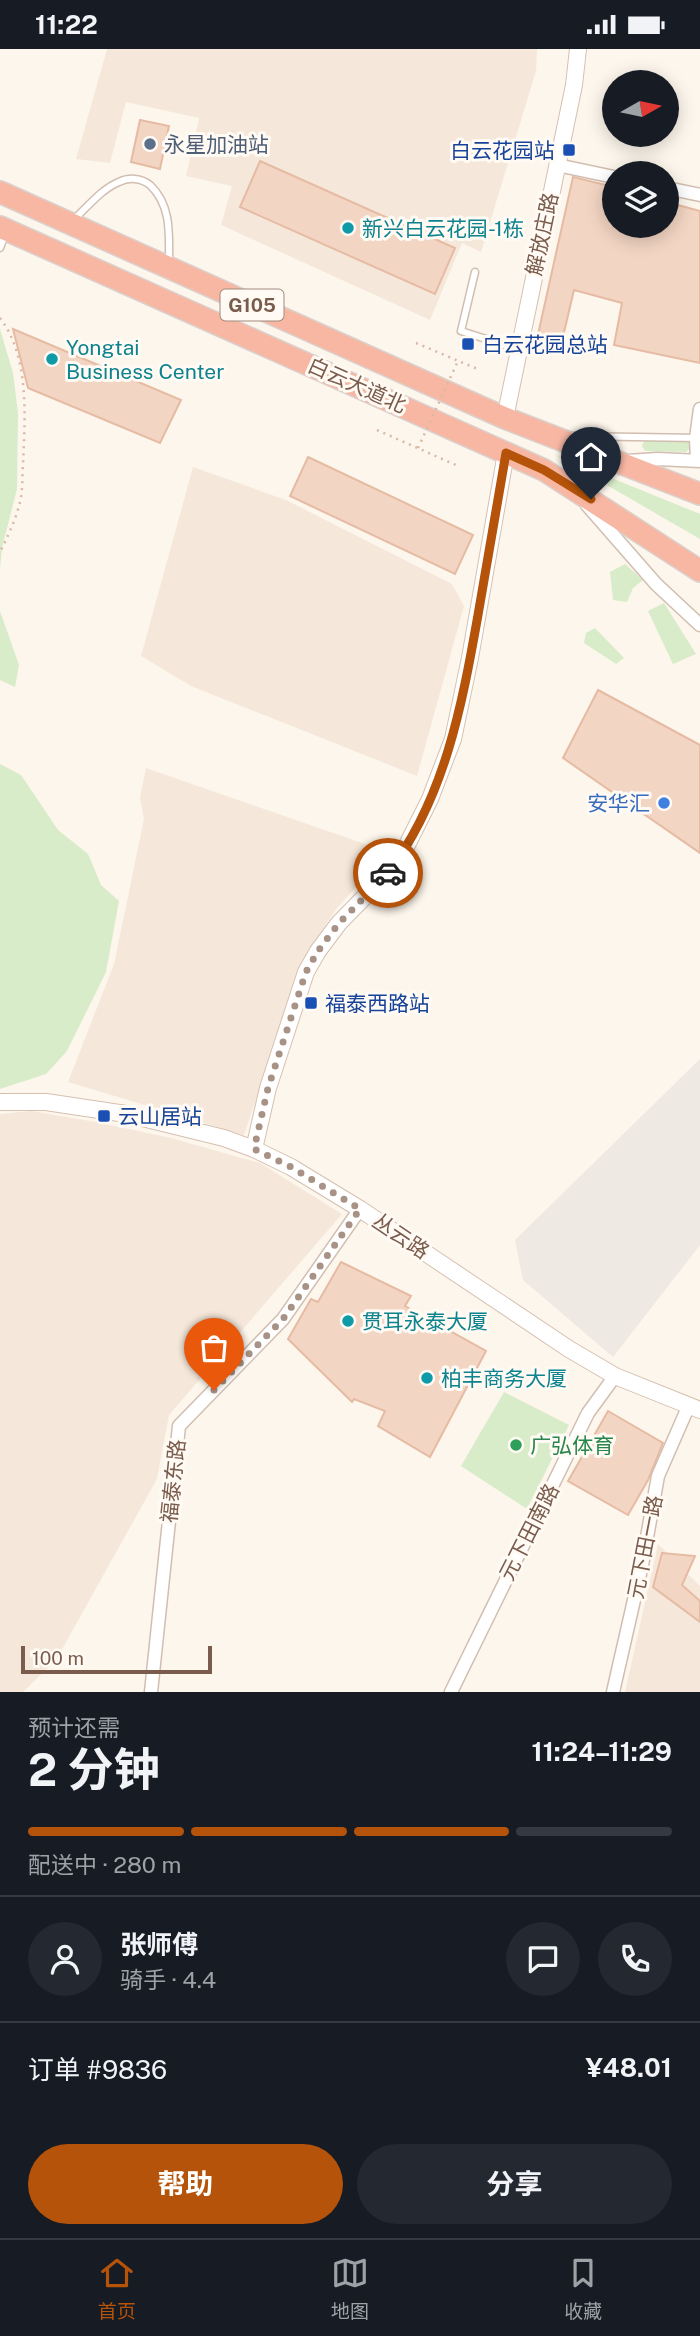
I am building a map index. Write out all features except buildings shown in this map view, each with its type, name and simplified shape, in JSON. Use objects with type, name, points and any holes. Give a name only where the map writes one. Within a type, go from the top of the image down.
[{"type":"highway","name":"白云大道北","points":[[0,192],[505,418],[700,494]]},
{"type":"highway","name":"白云大道北","points":[[3,235],[506,453],[569,484],[700,571]]},
{"type":"street","name":"解放庄路","points":[[505,418],[574,85],[578,49]]},
{"type":"street","points":[[557,165],[602,174]]},
{"type":"street","points":[[679,191],[700,195]]},
{"type":"street","points":[[614,462],[658,459],[699,461],[700,409]]},
{"type":"street","points":[[254,1149],[268,1088],[306,972],[339,923],[402,855],[430,799],[453,739],[468,671],[506,453]]},
{"type":"street","points":[[569,484],[656,584],[700,625]]},
{"type":"street","name":"丛云路","points":[[0,1102],[46,1102],[126,1114],[254,1149],[291,1167],[360,1209],[569,1349],[615,1376],[694,1408]]},
{"type":"street","name":"福泰东路","points":[[151,1692],[179,1426],[283,1319],[360,1209]]},
{"type":"street","name":"元下田南路","points":[[451,1692],[588,1413],[615,1376]]},
{"type":"street","name":"元下田一路","points":[[612,1692],[642,1565],[658,1476],[694,1408]]},
{"type":"lane","points":[[70,224],[110,186],[121,180],[134,178],[146,182],[160,195],[166,210],[169,268]]},
{"type":"lane","points":[[475,272],[461,331],[519,350]]},
{"type":"lane","points":[[550,436],[698,438]]},
{"type":"path","points":[[0,318],[7,327],[19,366],[24,438],[21,500],[0,552]]},
{"type":"path","points":[[416,342],[480,370]]},
{"type":"path","points":[[418,449],[458,361]]},
{"type":"path","points":[[377,430],[458,466]]},
{"type":"shaded area","points":[[107,49],[537,49],[536,71],[481,252],[462,243],[430,320],[221,225],[232,186],[186,176],[199,118],[126,102],[110,163],[76,159]]},
{"type":"shaded area","points":[[193,467],[286,500],[452,584],[464,606],[417,776],[191,686],[141,656]]},
{"type":"shaded area","points":[[146,768],[388,852],[337,908],[312,945],[296,981],[244,1135],[68,1082],[114,964],[144,819],[140,798]]},
{"type":"shaded area","points":[[700,1059],[700,1245],[613,1357],[523,1280],[515,1240]]},
{"type":"shaded area","points":[[31,1111],[171,1138],[260,1163],[342,1214],[169,1415],[157,1479],[56,1660],[23,1692],[0,1692],[0,1114]]},
{"type":"shaded area","points":[[658,1544],[700,1586],[700,1692],[625,1692]]},
{"type":"green space","points":[[0,329],[13,373],[18,413],[17,489],[2,548],[0,569]]},
{"type":"green space","points":[[645,439],[684,439],[691,441],[691,447],[686,452],[645,451],[642,446]]},
{"type":"green space","points":[[555,455],[700,514],[700,539]]},
{"type":"green space","points":[[625,564],[643,580],[633,588],[627,602],[613,600],[610,572]]},
{"type":"green space","points":[[664,603],[696,654],[673,664],[648,611]]},
{"type":"green space","points":[[0,611],[19,665],[15,687],[0,680]]},
{"type":"green space","points":[[595,628],[624,658],[616,664],[584,643],[586,633]]},
{"type":"green space","points":[[0,764],[21,775],[58,830],[88,854],[101,885],[119,901],[106,972],[67,1051],[46,1074],[0,1089]]},
{"type":"green space","name":"广弘体育","points":[[504,1392],[569,1425],[527,1509],[461,1466]]},
{"type":"way so far","points":[[214,1390],[283,1319],[360,1209],[291,1167],[254,1149],[268,1088],[306,972],[339,923],[388,873]]},
{"type":"place","name":"永星加油站","points":[[150,144]]},
{"type":"place","name":"白云花园站","points":[[569,150]]},
{"type":"place","name":"新兴白云花园-1栋","points":[[348,228]]},
{"type":"place","name":"白云花园总站","points":[[468,344]]},
{"type":"place","name":"Yongtai Business Center","points":[[52,359]]},
{"type":"place","name":"安华汇","points":[[664,803]]},
{"type":"place","name":"福泰西路站","points":[[311,1003]]},
{"type":"place","name":"云山居站","points":[[104,1116]]},
{"type":"place","name":"贯耳永泰大厦","points":[[348,1321]]},
{"type":"place","name":"柏丰商务大厦","points":[[427,1378]]},
{"type":"place","name":"广弘体育","points":[[516,1445]]},
{"type":"route","points":[[388,873],[415,832],[453,739],[506,453],[544,470],[591,499]]}]
